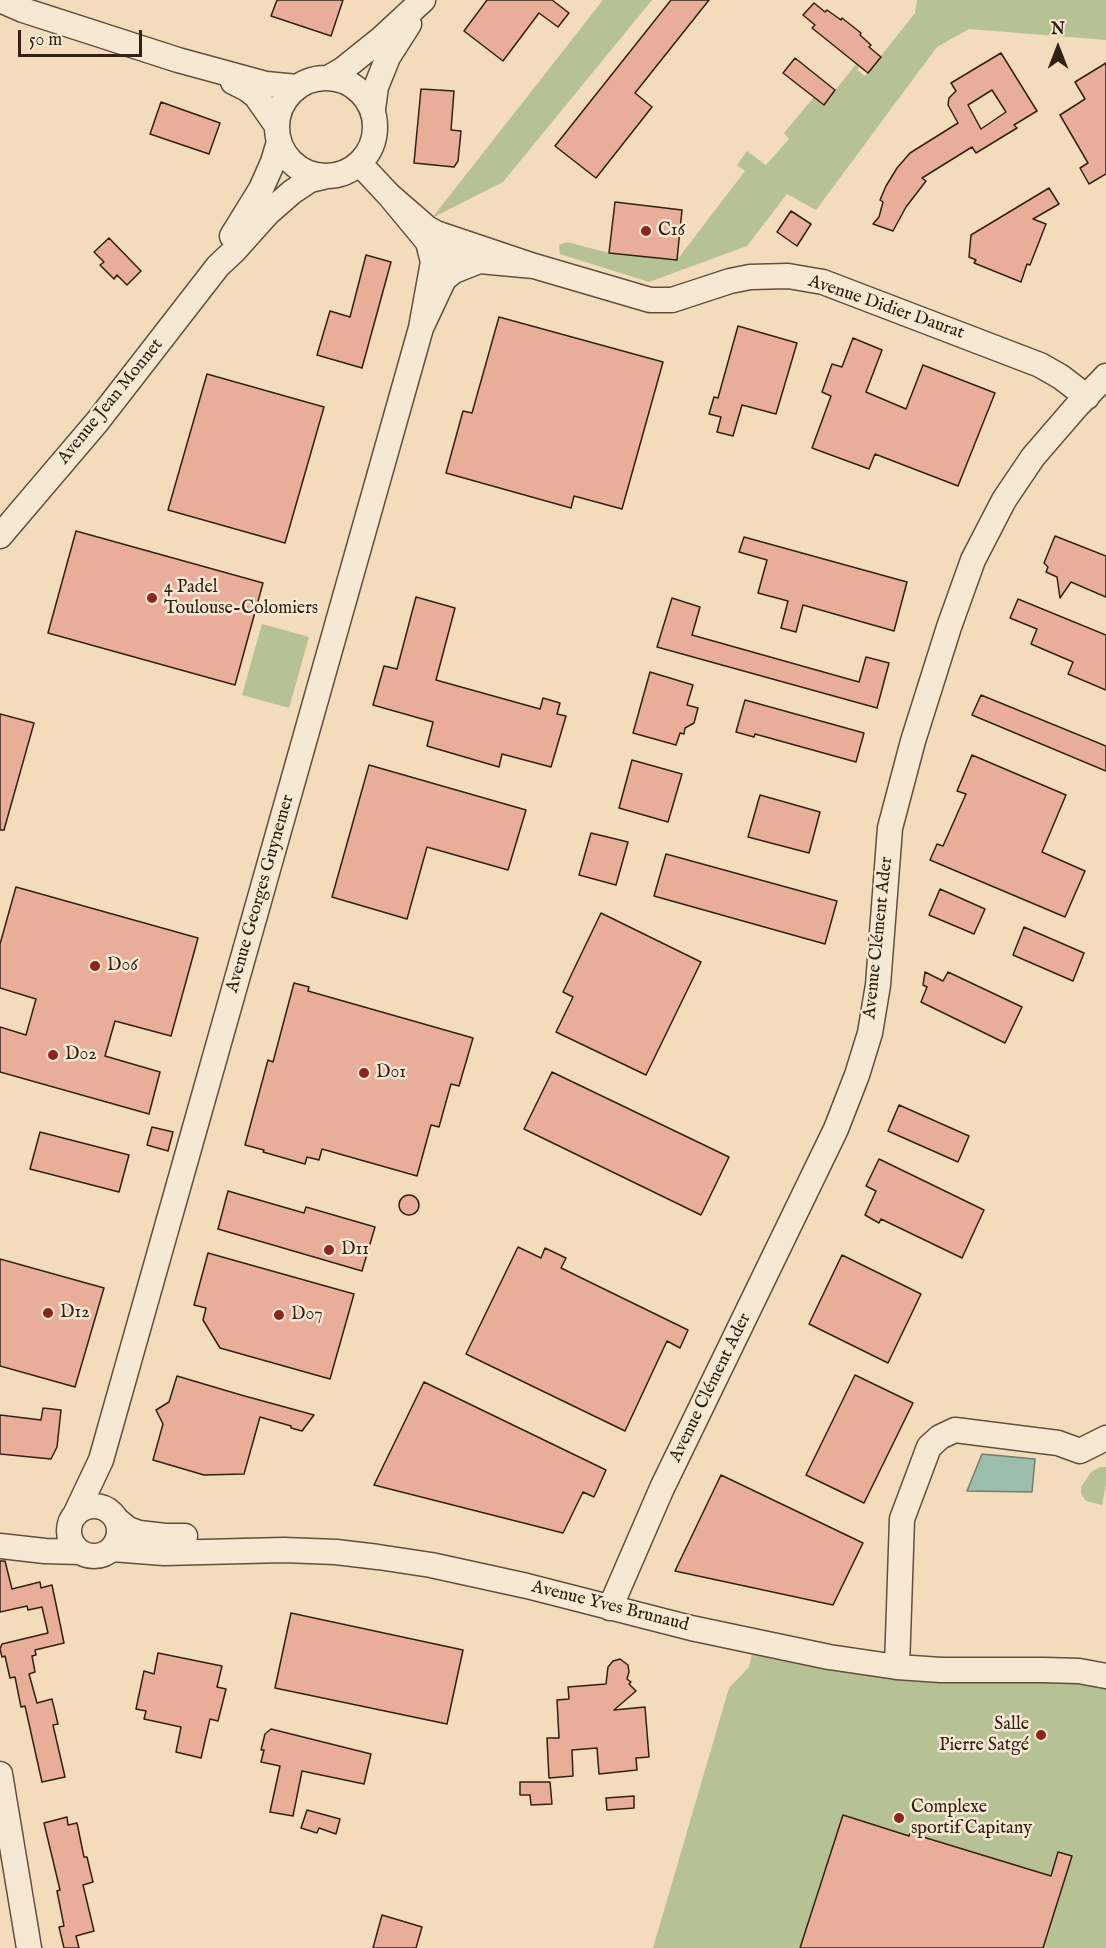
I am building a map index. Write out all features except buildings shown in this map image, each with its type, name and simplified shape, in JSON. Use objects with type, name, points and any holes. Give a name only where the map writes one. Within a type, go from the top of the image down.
[{"type":"street","points":[[0,0],[23,10],[178,60],[266,84],[297,87]]},
{"type":"street","points":[[328,78],[342,70],[382,38],[424,0]]},
{"type":"street","points":[[178,60],[247,89],[256,96],[278,134],[286,156],[298,167],[312,174],[327,176],[344,173],[359,163],[369,152],[376,124],[373,109],[376,87],[388,57],[424,0]]},
{"type":"street","points":[[278,134],[282,104],[297,87],[317,79],[328,78],[347,82],[362,93],[373,109]]},
{"type":"street","name":"Avenue Jean Monnet","points":[[218,266],[227,244],[267,178],[278,134]]},
{"type":"street","points":[[359,163],[389,195],[427,228],[439,253],[454,271],[484,254]]},
{"type":"street","name":"Avenue Jean Monnet","points":[[0,536],[97,422],[218,266],[268,213],[292,192],[310,180],[327,176]]},
{"type":"street","name":"Avenue Didier Daurat","points":[[439,253],[468,246],[484,254],[534,266],[636,297],[661,301],[672,300],[730,281],[750,277],[788,276],[823,282],[1040,364],[1086,397]]},
{"type":"street","name":"Avenue Georges Guynemer","points":[[75,1534],[101,1460],[421,328],[439,253]]},
{"type":"street","name":"Avenue Clément Ader","points":[[614,1600],[662,1488],[836,1129],[858,1075],[870,1033],[878,985],[890,828],[913,741],[977,550],[1019,477],[1048,438],[1106,376]]},
{"type":"street","points":[[897,1659],[902,1519],[929,1447],[940,1437],[955,1430],[1058,1443],[1080,1451],[1106,1438]]},
{"type":"street","name":"Avenue Georges Guynemer","points":[[101,1460],[104,1495],[114,1516]]},
{"type":"street","points":[[0,1546],[45,1551],[75,1534],[81,1510],[100,1507],[114,1516],[119,1534],[112,1549]]},
{"type":"street","name":"Avenue Yves Brunaud","points":[[114,1516],[128,1529],[139,1533],[165,1536],[259,1534],[340,1538],[433,1551],[498,1564],[614,1600],[789,1649],[897,1659],[957,1657],[1106,1661]]},
{"type":"street","points":[[0,1535],[45,1538],[75,1534]]},
{"type":"street","name":"Avenue Yves Brunaud","points":[[75,1534],[97,1556],[112,1549],[164,1553],[261,1550],[357,1555],[431,1565],[527,1586],[614,1600]]},
{"type":"street","name":"Avenue Yves Brunaud","points":[[897,1659],[941,1670],[1079,1671],[1106,1676]]},
{"type":"street","points":[[0,1774],[6,1837],[29,1948]]},
{"type":"shaded area","points":[[603,0],[652,0],[503,182],[432,218]]},
{"type":"shaded area","points":[[917,0],[1106,0],[1106,40],[969,29],[937,47],[816,210],[787,194],[747,246],[649,282],[560,254],[559,245],[567,242],[609,253],[677,260],[745,171],[737,165],[747,151],[766,165],[789,139],[784,133],[814,97],[824,104],[857,63],[860,65],[857,70],[865,76],[915,13]]},
{"type":"shaded area","points":[[262,624],[309,637],[289,708],[242,695]]},
{"type":"shaded area","points":[[982,1454],[1035,1459],[1032,1492],[967,1491]]},
{"type":"shaded area","points":[[1100,1467],[1106,1467],[1102,1505],[1086,1501],[1081,1494],[1081,1487],[1091,1472]]},
{"type":"shaded area","name":"Complexe sportif Capitany","points":[[753,1650],[1106,1675],[1106,1948],[653,1948],[729,1688],[749,1667]]},
{"type":"place","name":"C16","points":[[646,231]]},
{"type":"place","name":"4 Padel Toulouse-Colomiers","points":[[152,598]]},
{"type":"place","name":"D06","points":[[95,966]]},
{"type":"place","name":"D02","points":[[53,1055]]},
{"type":"place","name":"D01","points":[[364,1073]]},
{"type":"place","name":"D11","points":[[329,1250]]},
{"type":"place","name":"D12","points":[[48,1313]]},
{"type":"place","name":"D07","points":[[279,1315]]},
{"type":"place","name":"Salle Pierre Satgé","points":[[1041,1735]]},
{"type":"place","name":"Complexe sportif Capitany","points":[[899,1818]]}]
